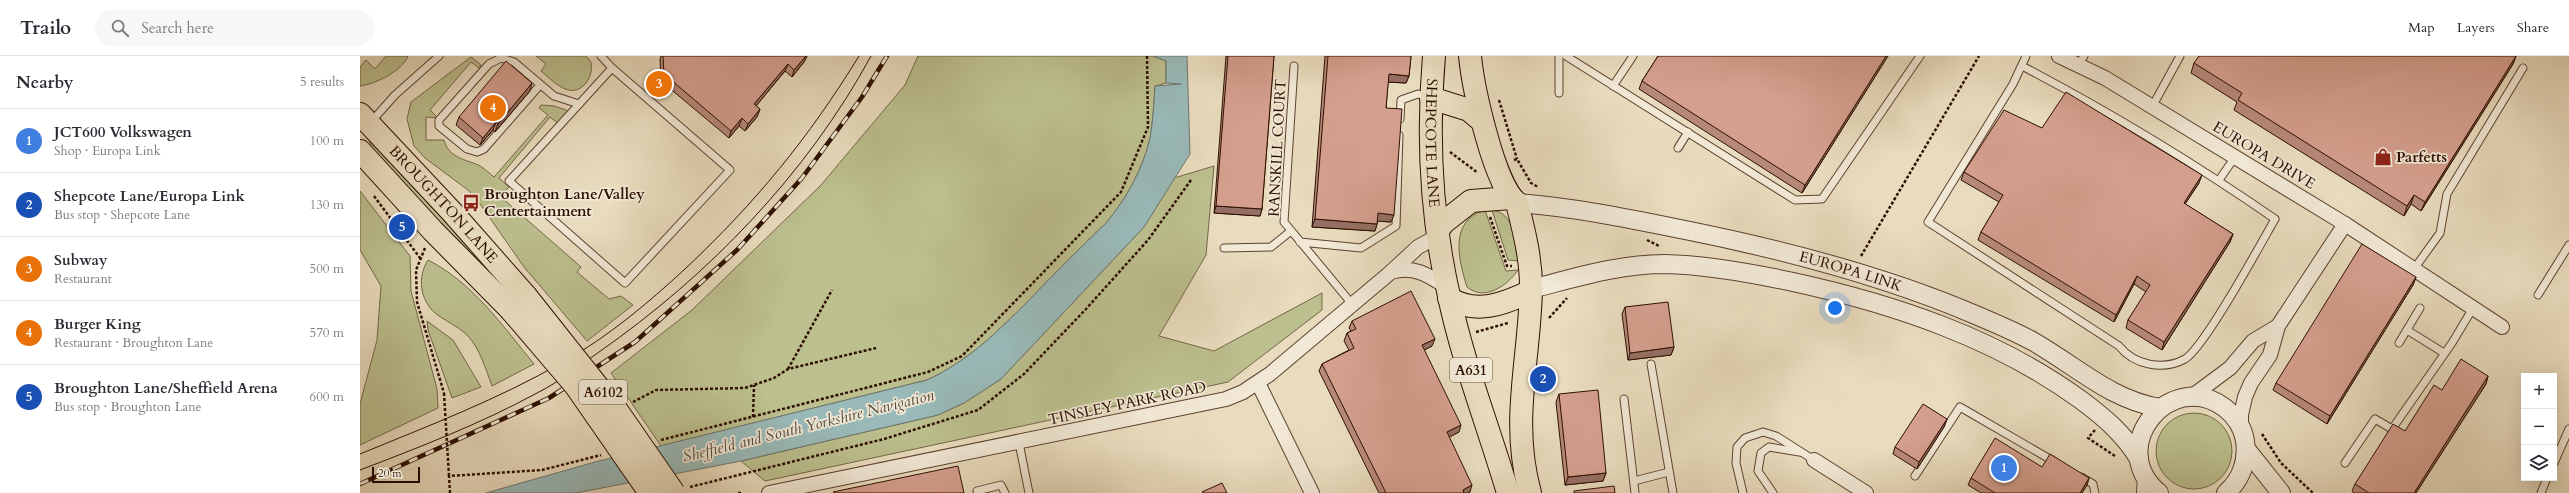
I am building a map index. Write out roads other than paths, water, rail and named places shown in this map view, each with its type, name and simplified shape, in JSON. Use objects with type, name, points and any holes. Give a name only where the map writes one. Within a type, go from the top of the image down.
[{"type":"main road","name":"SHEPCOTE LANE","points":[[1434,56],[1431,98],[1432,196],[1448,292],[1508,493]]},
{"type":"main road","points":[[1470,56],[1482,121],[1493,156],[1514,201],[1529,254],[1531,290],[1529,335],[1520,403],[1522,454],[1530,493]]},
{"type":"main road","points":[[1431,98],[1469,110],[1482,121]]},
{"type":"main road","points":[[363,154],[361,136],[365,119]]},
{"type":"main road","name":"BROUGHTON LANE","points":[[365,119],[452,212],[518,302]]},
{"type":"main road","name":"BROUGHTON LANE","points":[[363,154],[433,231],[518,302]]},
{"type":"main road","name":"SHEPCOTE LANE","points":[[1439,233],[1443,223],[1471,202],[1478,199],[1514,201]]},
{"type":"main road","points":[[1448,292],[1464,305],[1490,307],[1531,290]]},
{"type":"main road","name":"A6102","points":[[518,302],[618,412],[679,491]]},
{"type":"main road","name":"A6102","points":[[518,302],[650,493]]},
{"type":"street","name":"EUROPA DRIVE","points":[[2060,56],[2081,61],[2152,107],[2345,224],[2502,327]]},
{"type":"street","name":"EUROPA LINK","points":[[1514,201],[1679,229],[1734,240],[1855,272],[1934,299],[2012,331],[2034,342],[2121,396],[2160,408]]},
{"type":"street","points":[[2226,493],[2242,471],[2246,449],[2241,428],[2241,415],[2245,397],[2251,383],[2270,355],[2278,326],[2345,224]]},
{"type":"street","name":"TINSLEY PARK ROAD","points":[[769,493],[1213,402],[1243,392],[1258,383],[1391,272],[1418,247],[1439,233]]},
{"type":"street","name":"EUROPA LINK","points":[[1531,290],[1594,272],[1638,265],[1664,264],[1750,273],[1821,288],[1943,325],[2018,361],[2056,382],[2099,414],[2130,443],[2139,459]]},
{"type":"street","points":[[1391,272],[1405,269],[1419,271],[1448,292]]},
{"type":"street","points":[[2191,397],[2230,368],[2253,341],[2278,326]]},
{"type":"street","points":[[1258,383],[1312,493]]},
{"type":"street","points":[[2159,493],[2144,485],[2139,459],[2142,430],[2153,414],[2160,408],[2175,400],[2191,397],[2211,401],[2220,405],[2236,419],[2241,428]]},
{"type":"street","points":[[2246,449],[2281,493]]},
{"type":"street","points":[[1810,457],[1866,493]]},
{"type":"lane","points":[[365,119],[395,95],[438,56]]},
{"type":"lane","points":[[601,56],[612,68],[730,170],[704,201],[625,283],[509,181],[612,68]]},
{"type":"lane","points":[[1559,56],[1559,93]]},
{"type":"lane","points":[[1566,56],[1795,200],[1822,199],[1920,56]]},
{"type":"lane","points":[[1613,86],[1633,56]]},
{"type":"lane","points":[[2022,66],[2101,107],[2219,180],[2275,220],[2202,340],[2193,352],[2186,358],[2164,364],[2136,362],[2119,346],[1928,222],[2022,66],[2026,56]]},
{"type":"lane","points":[[2152,107],[2180,56]]},
{"type":"lane","points":[[540,85],[484,149],[477,152],[467,149],[439,126],[439,120],[494,60],[507,59],[514,62],[554,96],[579,104]]},
{"type":"lane","name":"RANSKILL COURT","points":[[1294,66],[1284,222],[1352,304]]},
{"type":"lane","points":[[2414,269],[2440,233],[2447,194],[2523,68]]},
{"type":"lane","points":[[1300,242],[1361,248],[1396,226],[1400,100],[1418,94],[1431,98]]},
{"type":"lane","points":[[1678,148],[1688,132]]},
{"type":"lane","points":[[2219,180],[2235,157]]},
{"type":"lane","points":[[1224,248],[1271,247],[1291,231]]},
{"type":"lane","points":[[2538,295],[2569,245]]},
{"type":"lane","points":[[2399,343],[2420,308]]},
{"type":"lane","points":[[2345,463],[2375,419],[2392,429],[2473,308]]},
{"type":"lane","points":[[2407,330],[2444,353]]},
{"type":"lane","points":[[1651,364],[1673,493]]},
{"type":"lane","points":[[1624,399],[1635,493]]},
{"type":"lane","points":[[1915,476],[1960,406],[2060,464]]},
{"type":"lane","points":[[2557,456],[2569,429]]},
{"type":"lane","points":[[1743,493],[1736,463],[1737,447],[1745,438],[1763,432],[1776,436],[1810,457]]},
{"type":"lane","points":[[1019,442],[1029,493]]},
{"type":"lane","points":[[1773,493],[1758,471],[1761,453],[1769,447],[1810,457]]},
{"type":"lane","points":[[1634,481],[1669,472]]},
{"type":"lane","points":[[2073,472],[2093,484],[2095,493]]},
{"type":"lane","points":[[2541,493],[2546,481]]},
{"type":"lane","points":[[977,491],[1001,485],[1005,493]]},
{"type":"water","name":"Sheffield and South Yorkshire Navigation","points":[[1153,56],[1187,56],[1190,154],[1144,227],[1001,379],[964,403],[938,415],[741,461],[576,493],[486,493],[595,462],[927,380],[957,364],[994,334],[1106,223],[1127,194],[1147,150],[1153,119],[1155,86],[1181,84],[1166,83],[1166,61]]},
{"type":"tram line","points":[[360,454],[514,388],[563,362],[612,331],[685,269],[758,194],[780,168],[820,115],[859,56]]},
{"type":"tram line","points":[[360,470],[472,425],[537,393],[568,374],[639,322],[716,256],[752,220],[786,181],[817,141],[871,56]]},
{"type":"railway","points":[[360,484],[549,398],[635,342],[737,250],[802,178],[862,97],[887,56]]},
{"type":"place","name":"Subway","points":[[659,84]]},
{"type":"place","name":"Burger King","points":[[493,108]]},
{"type":"place","name":"Parfetts","points":[[2383,157]]},
{"type":"place","name":"Broughton Lane/Valley Centertainment","points":[[471,203]]},
{"type":"place","name":"Broughton Lane/Sheffield Arena","points":[[402,227]]},
{"type":"place","name":"Shepcote Lane/Europa Link","points":[[1543,379]]},
{"type":"place","name":"JCT600 Volkswagen","points":[[2004,468]]}]
